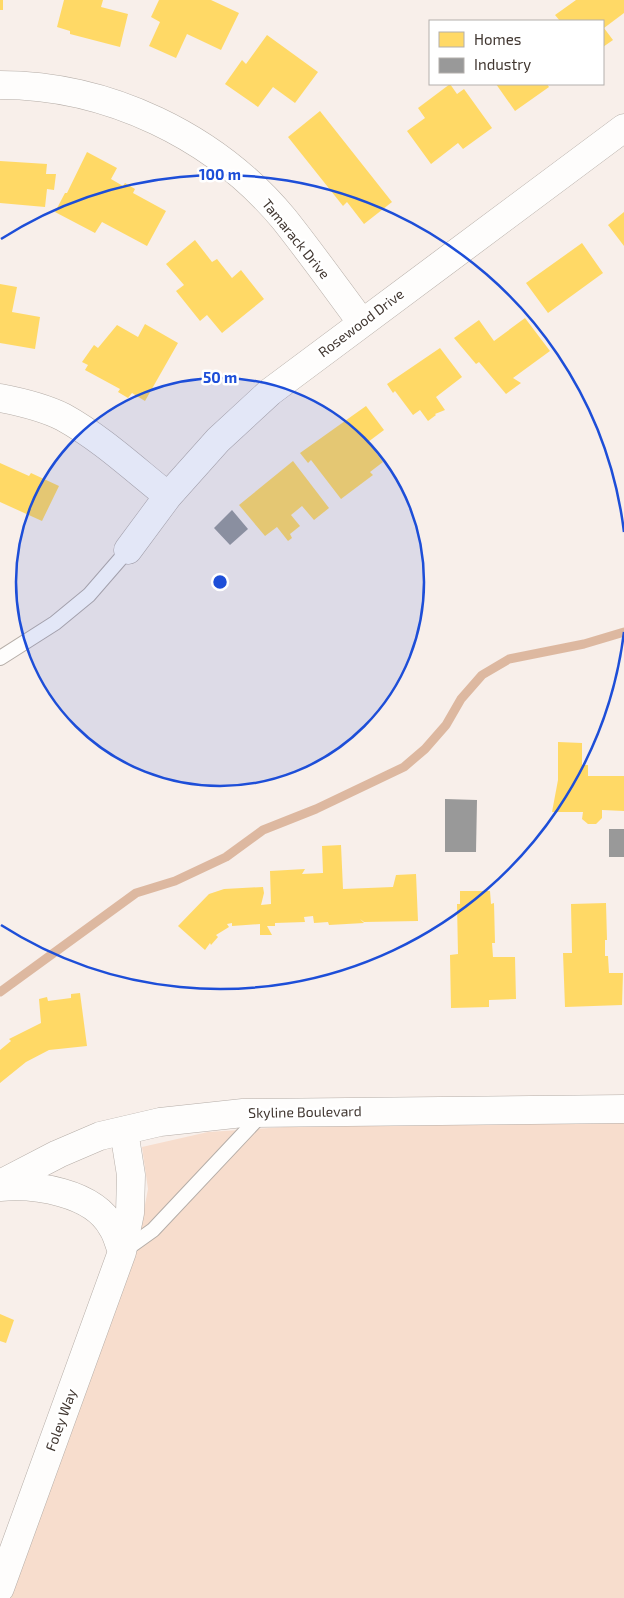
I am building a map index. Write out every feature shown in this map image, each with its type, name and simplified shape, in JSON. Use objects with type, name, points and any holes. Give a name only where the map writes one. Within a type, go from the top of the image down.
[{"type":"street","name":"Tamarack Drive","points":[[0,85],[25,85],[75,92],[123,107],[166,125],[212,153],[246,180],[283,218],[362,323]]},
{"type":"street","name":"Rosewood Drive","points":[[128,550],[168,496],[218,440],[270,392],[624,128]]},
{"type":"street","points":[[0,398],[27,404],[62,417],[95,437],[168,496]]},
{"type":"street","name":"Skyline Boulevard","points":[[0,1186],[58,1154],[100,1136],[160,1122],[264,1112],[624,1109]]},
{"type":"street","name":"Foley Way","points":[[0,1588],[122,1252],[130,1213],[131,1184],[124,1131]]},
{"type":"street","points":[[0,1186],[34,1187],[52,1190],[94,1208],[112,1226],[122,1252]]},
{"type":"lane","points":[[0,658],[55,623],[89,595],[128,550]]},
{"type":"lane","points":[[122,1252],[153,1230],[264,1112]]},
{"type":"shaded area","points":[[624,1122],[624,1598],[11,1598],[136,1252],[148,1189],[142,1147],[208,1132],[286,1127]]},
{"type":"building: Homes","points":[[0,0],[3,0],[3,10],[0,10]]},
{"type":"building: Homes","points":[[64,0],[103,0],[101,7],[128,14],[120,47],[70,34],[70,31],[57,27]]},
{"type":"building: Homes","points":[[159,0],[211,0],[239,13],[221,50],[187,34],[176,58],[149,46],[160,22],[151,17]]},
{"type":"building: Homes","points":[[576,0],[624,0],[624,13],[604,28],[604,20],[559,20],[555,15]]},
{"type":"building: Homes","points":[[604,28],[613,40],[604,46]]},
{"type":"building: Homes","points":[[267,35],[318,72],[295,103],[273,87],[258,107],[225,84],[242,60],[246,64]]},
{"type":"building: Homes","points":[[451,85],[457,94],[464,89],[492,128],[463,149],[458,143],[431,164],[407,131],[425,118],[418,108]]},
{"type":"building: Homes","points":[[497,85],[548,85],[549,87],[515,111]]},
{"type":"building: Homes","points":[[320,111],[392,202],[364,224],[347,202],[343,206],[288,137]]},
{"type":"building: Homes","points":[[87,152],[117,168],[111,179],[123,186],[125,183],[135,189],[133,193],[166,211],[147,246],[102,222],[95,233],[55,212],[65,193],[67,193]]},
{"type":"building: Homes","points":[[0,161],[47,164],[46,174],[56,174],[54,190],[47,189],[45,207],[0,203]]},
{"type":"building: Homes","points":[[624,212],[624,246],[608,225]]},
{"type":"building: Homes","points":[[195,240],[212,262],[217,259],[232,278],[241,270],[264,299],[222,333],[207,315],[200,321],[176,291],[184,285],[166,264]]},
{"type":"building: Homes","points":[[582,243],[603,273],[548,313],[526,283]]},
{"type":"building: Homes","points":[[0,284],[17,287],[12,312],[40,317],[35,349],[0,343]]},
{"type":"building: Homes","points":[[525,318],[550,351],[513,378],[521,383],[506,394],[479,362],[476,364],[454,338],[479,320],[494,341]]},
{"type":"building: Homes","points":[[145,324],[178,343],[145,401],[132,393],[128,398],[118,392],[120,389],[85,370],[88,365],[82,362],[94,345],[98,348],[117,325],[138,337]]},
{"type":"building: Homes","points":[[440,348],[462,377],[436,397],[445,410],[435,414],[428,421],[420,410],[413,415],[395,391],[393,393],[387,384]]},
{"type":"building: Homes","points":[[366,406],[384,430],[368,442],[383,462],[370,472],[373,475],[341,499],[311,460],[308,463],[300,453]]},
{"type":"building: Homes","points":[[293,461],[329,508],[314,520],[302,506],[291,515],[300,526],[290,534],[292,538],[288,541],[277,527],[265,536],[239,505]]},
{"type":"building: Homes","points":[[0,463],[29,476],[31,473],[59,486],[42,521],[0,502]]},
{"type":"building: Homes","points":[[558,742],[582,743],[582,765],[588,765],[588,776],[624,776],[624,811],[602,810],[602,818],[596,824],[588,824],[582,819],[583,812],[552,812],[558,780]]},
{"type":"building: Homes","points":[[341,845],[343,889],[393,887],[396,875],[416,874],[418,921],[364,922],[360,919],[364,923],[329,925],[328,922],[314,923],[313,916],[304,917],[305,922],[275,923],[275,926],[267,926],[272,935],[260,935],[260,924],[232,926],[232,923],[227,924],[229,927],[216,935],[218,937],[205,950],[178,926],[209,894],[224,889],[263,887],[264,893],[261,905],[271,904],[270,871],[305,869],[302,874],[323,873],[322,846]]},
{"type":"building: Homes","points":[[460,891],[490,891],[491,904],[494,903],[495,943],[492,943],[493,957],[515,957],[516,999],[489,1000],[489,1007],[451,1008],[450,955],[458,954],[457,904],[460,904]]},
{"type":"building: Homes","points":[[606,903],[607,940],[605,940],[605,956],[608,956],[609,973],[623,973],[622,1005],[565,1007],[563,953],[572,953],[571,904]]},
{"type":"building: Homes","points":[[80,993],[87,1046],[49,1050],[26,1062],[0,1083],[0,1050],[11,1041],[9,1039],[41,1023],[39,999],[47,997],[48,1001],[71,998],[71,994]]},
{"type":"building: Homes","points":[[0,1314],[14,1320],[6,1343],[0,1341]]},
{"type":"building: Industry","points":[[232,510],[248,529],[230,545],[214,528]]},
{"type":"building: Industry","points":[[445,799],[477,800],[476,852],[445,852]]},
{"type":"building: Industry","points":[[609,829],[624,829],[624,857],[609,857]]},
{"type":"waterway","points":[[0,992],[136,893],[175,881],[226,857],[263,830],[316,809],[404,767],[425,749],[446,725],[461,699],[482,675],[509,659],[584,644],[624,632]]}]
